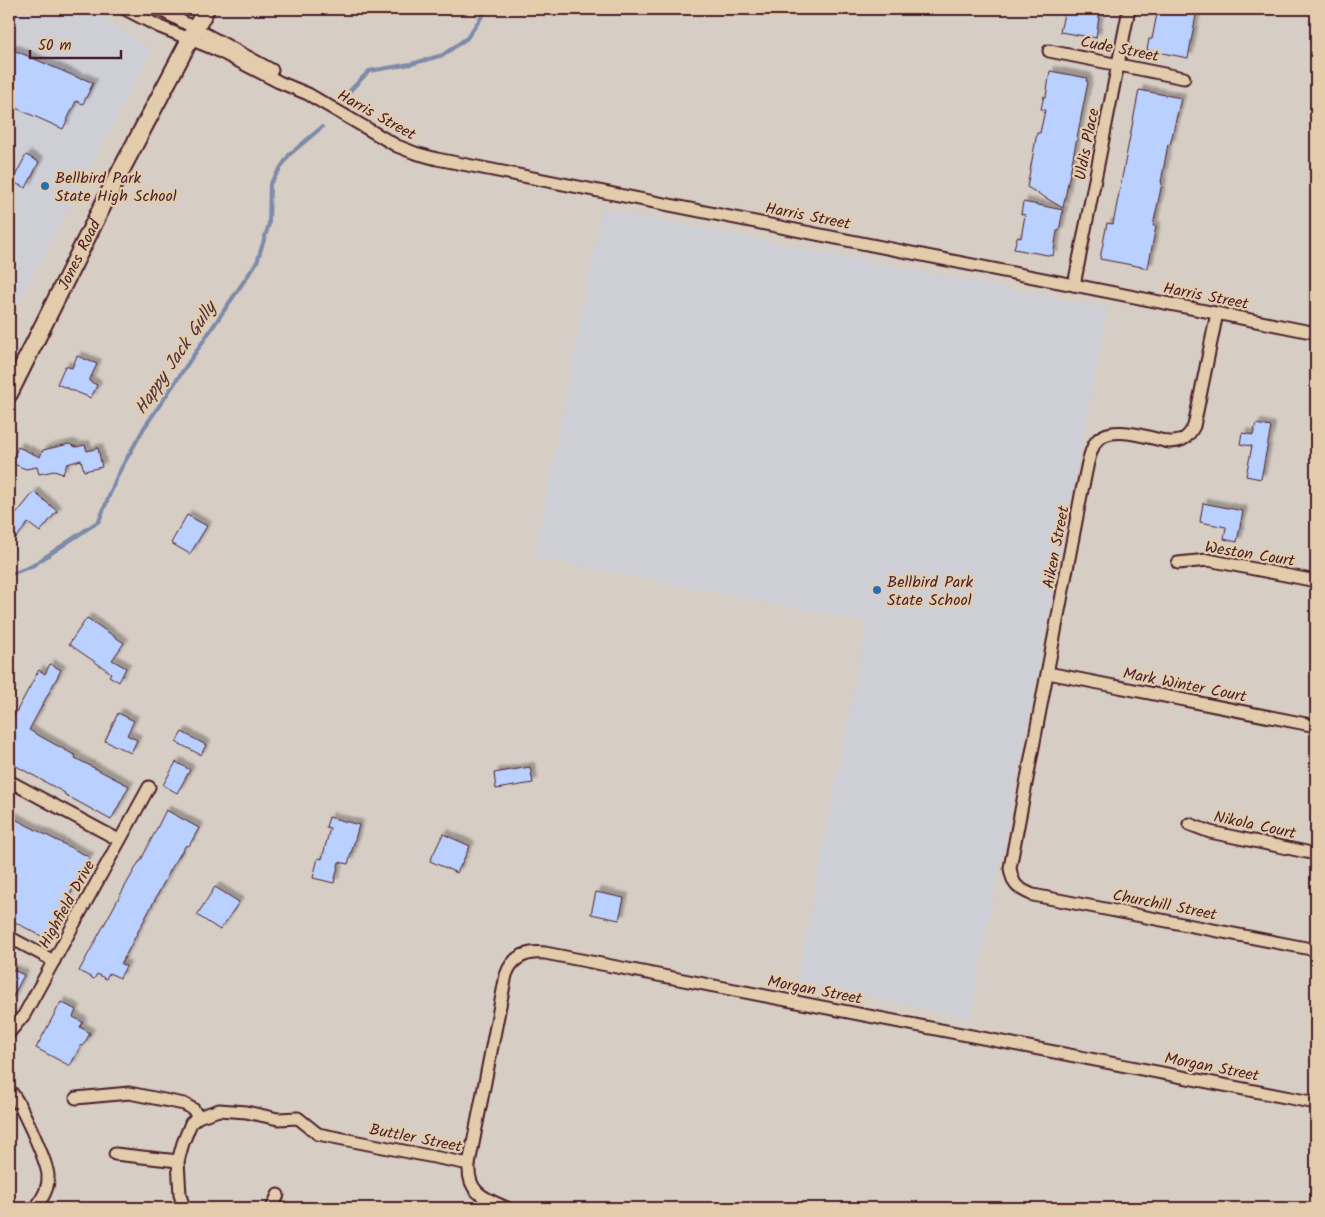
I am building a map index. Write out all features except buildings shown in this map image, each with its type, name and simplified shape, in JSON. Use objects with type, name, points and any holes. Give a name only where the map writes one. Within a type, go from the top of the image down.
[{"type":"street","points":[[125,9],[160,27],[192,34]]},
{"type":"street","points":[[159,9],[192,34]]},
{"type":"street","name":"Jones Road","points":[[9,394],[110,190],[206,9]]},
{"type":"street","name":"Uldis Place","points":[[1074,285],[1129,9]]},
{"type":"street","name":"Harris Street","points":[[192,34],[217,50],[279,82],[308,94],[396,146],[437,159],[1316,333]]},
{"type":"street","name":"Cude Street","points":[[1049,51],[1184,78]]},
{"type":"street","name":"Aiken Street","points":[[1012,880],[1010,868],[1082,490],[1094,445],[1099,438],[1113,432],[1169,442],[1178,442],[1190,434],[1194,426],[1217,313]]},
{"type":"street","name":"Weston Court","points":[[1178,563],[1208,560],[1316,581]]},
{"type":"street","name":"Mark Winter Court","points":[[1048,673],[1316,726]]},
{"type":"street","points":[[9,782],[119,840]]},
{"type":"street","name":"Highfield Drive","points":[[9,1033],[24,1015],[149,788]]},
{"type":"street","name":"Nikola Court","points":[[1189,824],[1210,832],[1316,854]]},
{"type":"street","name":"Churchill Street","points":[[1012,880],[1019,889],[1033,895],[1316,950]]},
{"type":"street","points":[[9,937],[54,961]]},
{"type":"street","name":"Morgan Street","points":[[468,1164],[506,975],[514,961],[522,955],[532,952],[554,954],[1316,1103]]},
{"type":"street","points":[[9,1090],[17,1098],[46,1163],[48,1176],[46,1192],[36,1208]]},
{"type":"street","points":[[76,1098],[129,1093],[184,1104],[192,1109],[198,1117],[191,1123],[178,1161],[180,1196],[184,1208]]},
{"type":"street","name":"Buttler Street","points":[[198,1117],[219,1110],[246,1112],[278,1119],[298,1118],[318,1134],[468,1164],[471,1185],[478,1194],[507,1208]]},
{"type":"street","points":[[115,1154],[178,1161]]},
{"type":"street","points":[[272,1208],[278,1195]]},
{"type":"shaded area","name":"Bellbird Park State High School","points":[[9,9],[92,9],[152,50],[9,321]]},
{"type":"shaded area","name":"Bellbird Park State School","points":[[602,209],[1108,308],[970,1018],[797,982],[867,622],[535,557]]},
{"type":"waterway","name":"Happy Jack Gully","points":[[342,99],[369,71],[411,64],[443,55],[467,38],[485,12],[485,9]]},
{"type":"waterway","name":"Happy Jack Gully","points":[[9,575],[32,566],[99,521],[118,474],[144,428],[257,262],[269,224],[270,184],[289,155],[322,127]]},
{"type":"place","name":"Bellbird Park State High School","points":[[45,186]]},
{"type":"place","name":"Bellbird Park State School","points":[[877,590]]}]
